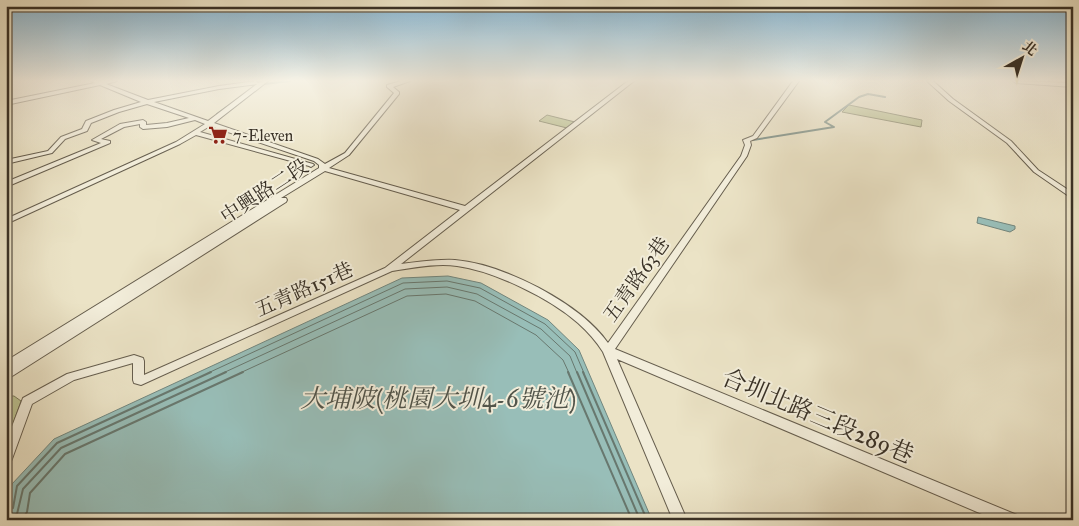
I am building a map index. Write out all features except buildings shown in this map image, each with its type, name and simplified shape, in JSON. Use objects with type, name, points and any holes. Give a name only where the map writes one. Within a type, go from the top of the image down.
[{"type":"street","points":[[6,162],[50,152],[63,138],[85,130],[86,124],[91,121],[140,106]]},
{"type":"street","name":"中興路二段","points":[[155,106],[194,119],[209,122],[328,166]]},
{"type":"street","name":"中興路二段","points":[[171,106],[209,122],[328,166]]},
{"type":"street","points":[[6,222],[196,133],[229,106]]},
{"type":"street","points":[[209,122],[231,106]]},
{"type":"street","points":[[328,166],[347,154],[387,106]]},
{"type":"street","name":"五青路151巷","points":[[6,459],[27,401],[71,377],[134,359],[139,361],[138,380],[141,381],[388,270],[599,106]]},
{"type":"street","name":"五青路63巷","points":[[680,520],[608,352],[744,156],[748,145],[746,140],[755,137],[778,106]]},
{"type":"street","points":[[959,106],[1009,142],[1036,171],[1073,197]]},
{"type":"street","points":[[6,185],[108,142],[95,140],[122,125],[143,122],[143,126],[167,125],[194,119]]},
{"type":"street","points":[[196,133],[311,165]]},
{"type":"street","points":[[328,166],[466,209]]},
{"type":"street","name":"中興路二段","points":[[6,376],[159,274],[328,166]]},
{"type":"street","points":[[388,270],[430,264],[456,263],[479,267],[496,273],[570,311],[592,329],[608,352]]},
{"type":"street","name":"中興路二段","points":[[6,366],[159,274]]},
{"type":"street","name":"合圳北路三段289巷","points":[[608,352],[1012,520]]},
{"type":"green space","points":[[848,106],[852,106],[922,120],[921,127],[842,112]]},
{"type":"green space","points":[[547,115],[575,122],[567,128],[539,121]]},
{"type":"green space","points":[[6,396],[14,396],[21,401],[6,444]]},
{"type":"water","points":[[978,217],[1015,226],[1015,229],[1010,232],[977,223]]},
{"type":"water","name":"大埔陂(桃園大圳4-6號池)","points":[[448,276],[481,283],[548,320],[579,350],[652,520],[6,520],[12,484],[54,439],[402,278]]},
{"type":"waterway","points":[[753,140],[834,127],[825,122],[847,106]]},
{"type":"waterway","points":[[217,114],[227,107]]},
{"type":"place","name":"7-Eleven","points":[[218,135]]}]
